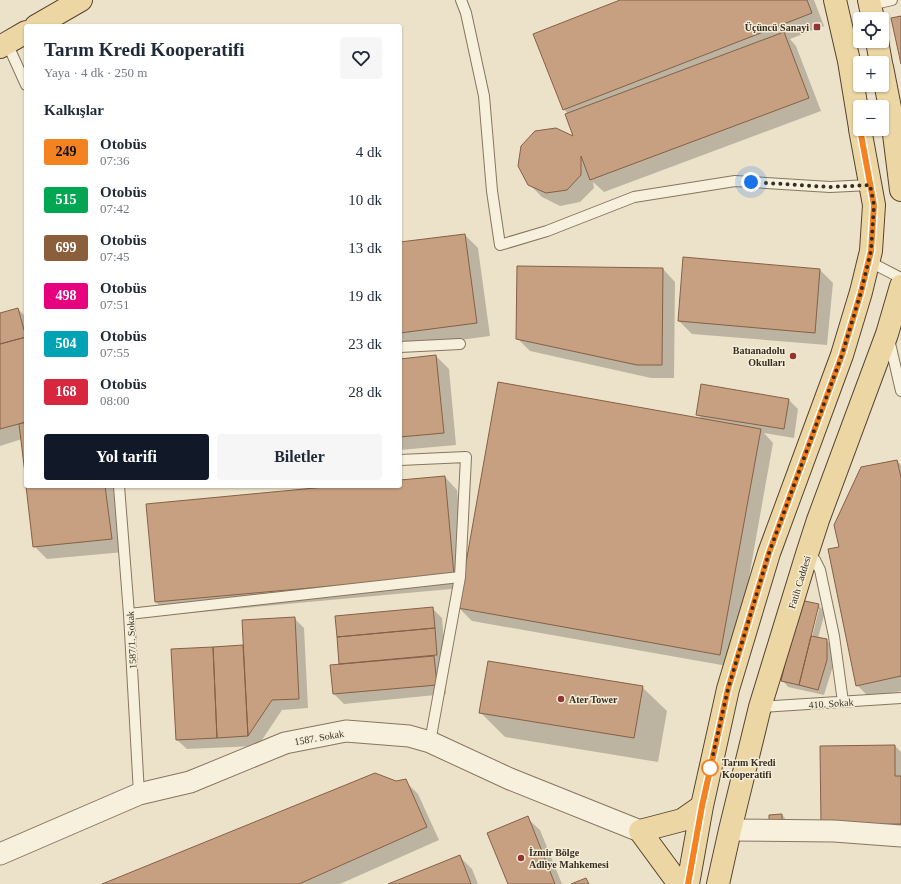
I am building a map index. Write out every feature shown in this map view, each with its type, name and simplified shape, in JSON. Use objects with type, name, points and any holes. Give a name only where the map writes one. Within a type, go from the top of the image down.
[{"type":"main road","points":[[39,24],[81,0]]},
{"type":"main road","points":[[835,0],[849,61],[855,100]]},
{"type":"main road","points":[[4,45],[24,33]]},
{"type":"main road","points":[[889,90],[897,117],[901,190]]},
{"type":"main road","points":[[688,884],[702,806],[728,689],[769,553],[842,355],[861,292],[871,251],[874,205],[861,136]]},
{"type":"main road","name":"Fatih Caddesi","points":[[718,884],[760,707],[818,520],[887,334],[901,286]]},
{"type":"main road","points":[[679,884],[640,831],[682,820],[702,806]]},
{"type":"street","name":"1587. Sokak","points":[[0,854],[140,794],[190,782],[285,743],[346,731],[409,736],[430,742],[510,779],[640,831]]},
{"type":"street","points":[[730,830],[834,832],[901,836]]},
{"type":"lane","points":[[461,0],[466,13],[484,96],[492,191],[500,245],[547,231],[634,197],[735,181],[830,187],[870,185]]},
{"type":"lane","points":[[870,8],[892,0]]},
{"type":"lane","points":[[4,45],[24,81]]},
{"type":"lane","points":[[868,261],[901,278]]},
{"type":"lane","points":[[887,334],[901,391]]},
{"type":"lane","points":[[402,347],[460,344]]},
{"type":"lane","points":[[402,460],[466,457],[460,578],[430,742]]},
{"type":"lane","name":"1587/1. Sokak","points":[[119,488],[130,614],[140,794]]},
{"type":"lane","points":[[807,554],[815,560],[820,570],[834,636],[843,702]]},
{"type":"lane","points":[[130,614],[460,578]]},
{"type":"lane","name":"410. Sokak","points":[[760,707],[901,698]]},
{"type":"building","points":[[620,0],[807,0],[812,13],[563,110],[533,34]]},
{"type":"building","points":[[901,16],[901,64],[891,18]]},
{"type":"building","points":[[784,32],[809,98],[590,180],[581,156],[581,175],[567,190],[546,193],[528,185],[518,166],[521,146],[535,131],[556,128],[573,136],[565,114]]},
{"type":"building","points":[[465,234],[477,323],[402,333],[402,242]]},
{"type":"building","points":[[683,257],[820,269],[815,333],[678,321]]},
{"type":"building","points":[[517,266],[663,268],[662,365],[637,365],[516,339]]},
{"type":"building","points":[[18,308],[24,330],[24,338],[0,344],[0,313]]},
{"type":"building","points":[[24,338],[24,423],[0,429],[0,344]]},
{"type":"building","points":[[436,355],[444,433],[402,437],[402,359]]},
{"type":"building","points":[[498,382],[761,429],[720,655],[458,608]]},
{"type":"building","points":[[701,384],[789,399],[784,429],[696,415]]},
{"type":"building","points":[[24,423],[24,465],[19,424]]},
{"type":"building","points":[[897,460],[901,477],[901,676],[856,686],[828,549],[839,547],[834,525],[861,467]]},
{"type":"building","points":[[445,476],[454,575],[155,602],[146,504],[315,488],[402,488],[402,480]]},
{"type":"building","points":[[26,488],[105,488],[112,539],[33,547]]},
{"type":"building","points":[[800,600],[819,604],[799,685],[781,681]]},
{"type":"building","points":[[433,607],[435,628],[337,637],[335,616]]},
{"type":"building","points":[[295,617],[299,699],[272,700],[248,736],[242,620]]},
{"type":"building","points":[[435,628],[437,655],[339,664],[337,637]]},
{"type":"building","points":[[811,636],[827,639],[827,660],[818,690],[799,685]]},
{"type":"building","points":[[243,645],[248,736],[217,738],[213,647]]},
{"type":"building","points":[[213,647],[217,738],[176,740],[171,649]]},
{"type":"building","points":[[434,656],[437,685],[333,694],[330,665]]},
{"type":"building","name":"Ater Tower","points":[[488,661],[643,686],[634,738],[479,713]]},
{"type":"building","points":[[895,745],[895,776],[901,776],[901,824],[821,825],[820,746]]},
{"type":"building","points":[[375,773],[396,781],[406,779],[427,827],[299,884],[102,884]]},
{"type":"building","points":[[782,814],[782,824],[769,824],[769,815]]},
{"type":"building","name":"İzmir Bölge Adliye Mahkemesi","points":[[528,816],[555,884],[508,884],[487,833]]},
{"type":"building","points":[[460,855],[471,884],[388,884]]},
{"type":"building","name":"İzmir Bölge Adliye Mahkemesi","points":[[586,878],[589,884],[571,884]]},
{"type":"bus line","name":"249","points":[[688,884],[702,806],[728,689],[769,553],[842,355],[861,292],[871,251],[874,205],[861,136]]},
{"type":"place","name":"Üçüncü Sanayi","points":[[817,27]]},
{"type":"place","name":"Batıanadolu Okulları","points":[[793,356]]},
{"type":"place","name":"Ater Tower","points":[[561,699]]},
{"type":"place","name":"Tarım Kredi Kooperatifi","points":[[710,768]]},
{"type":"place","name":"İzmir Bölge Adliye Mahkemesi","points":[[521,858]]},
{"type":"route","points":[[710,768],[728,689],[769,553],[842,355],[861,292],[871,251],[874,205],[870,185],[830,187],[751,182]]}]
